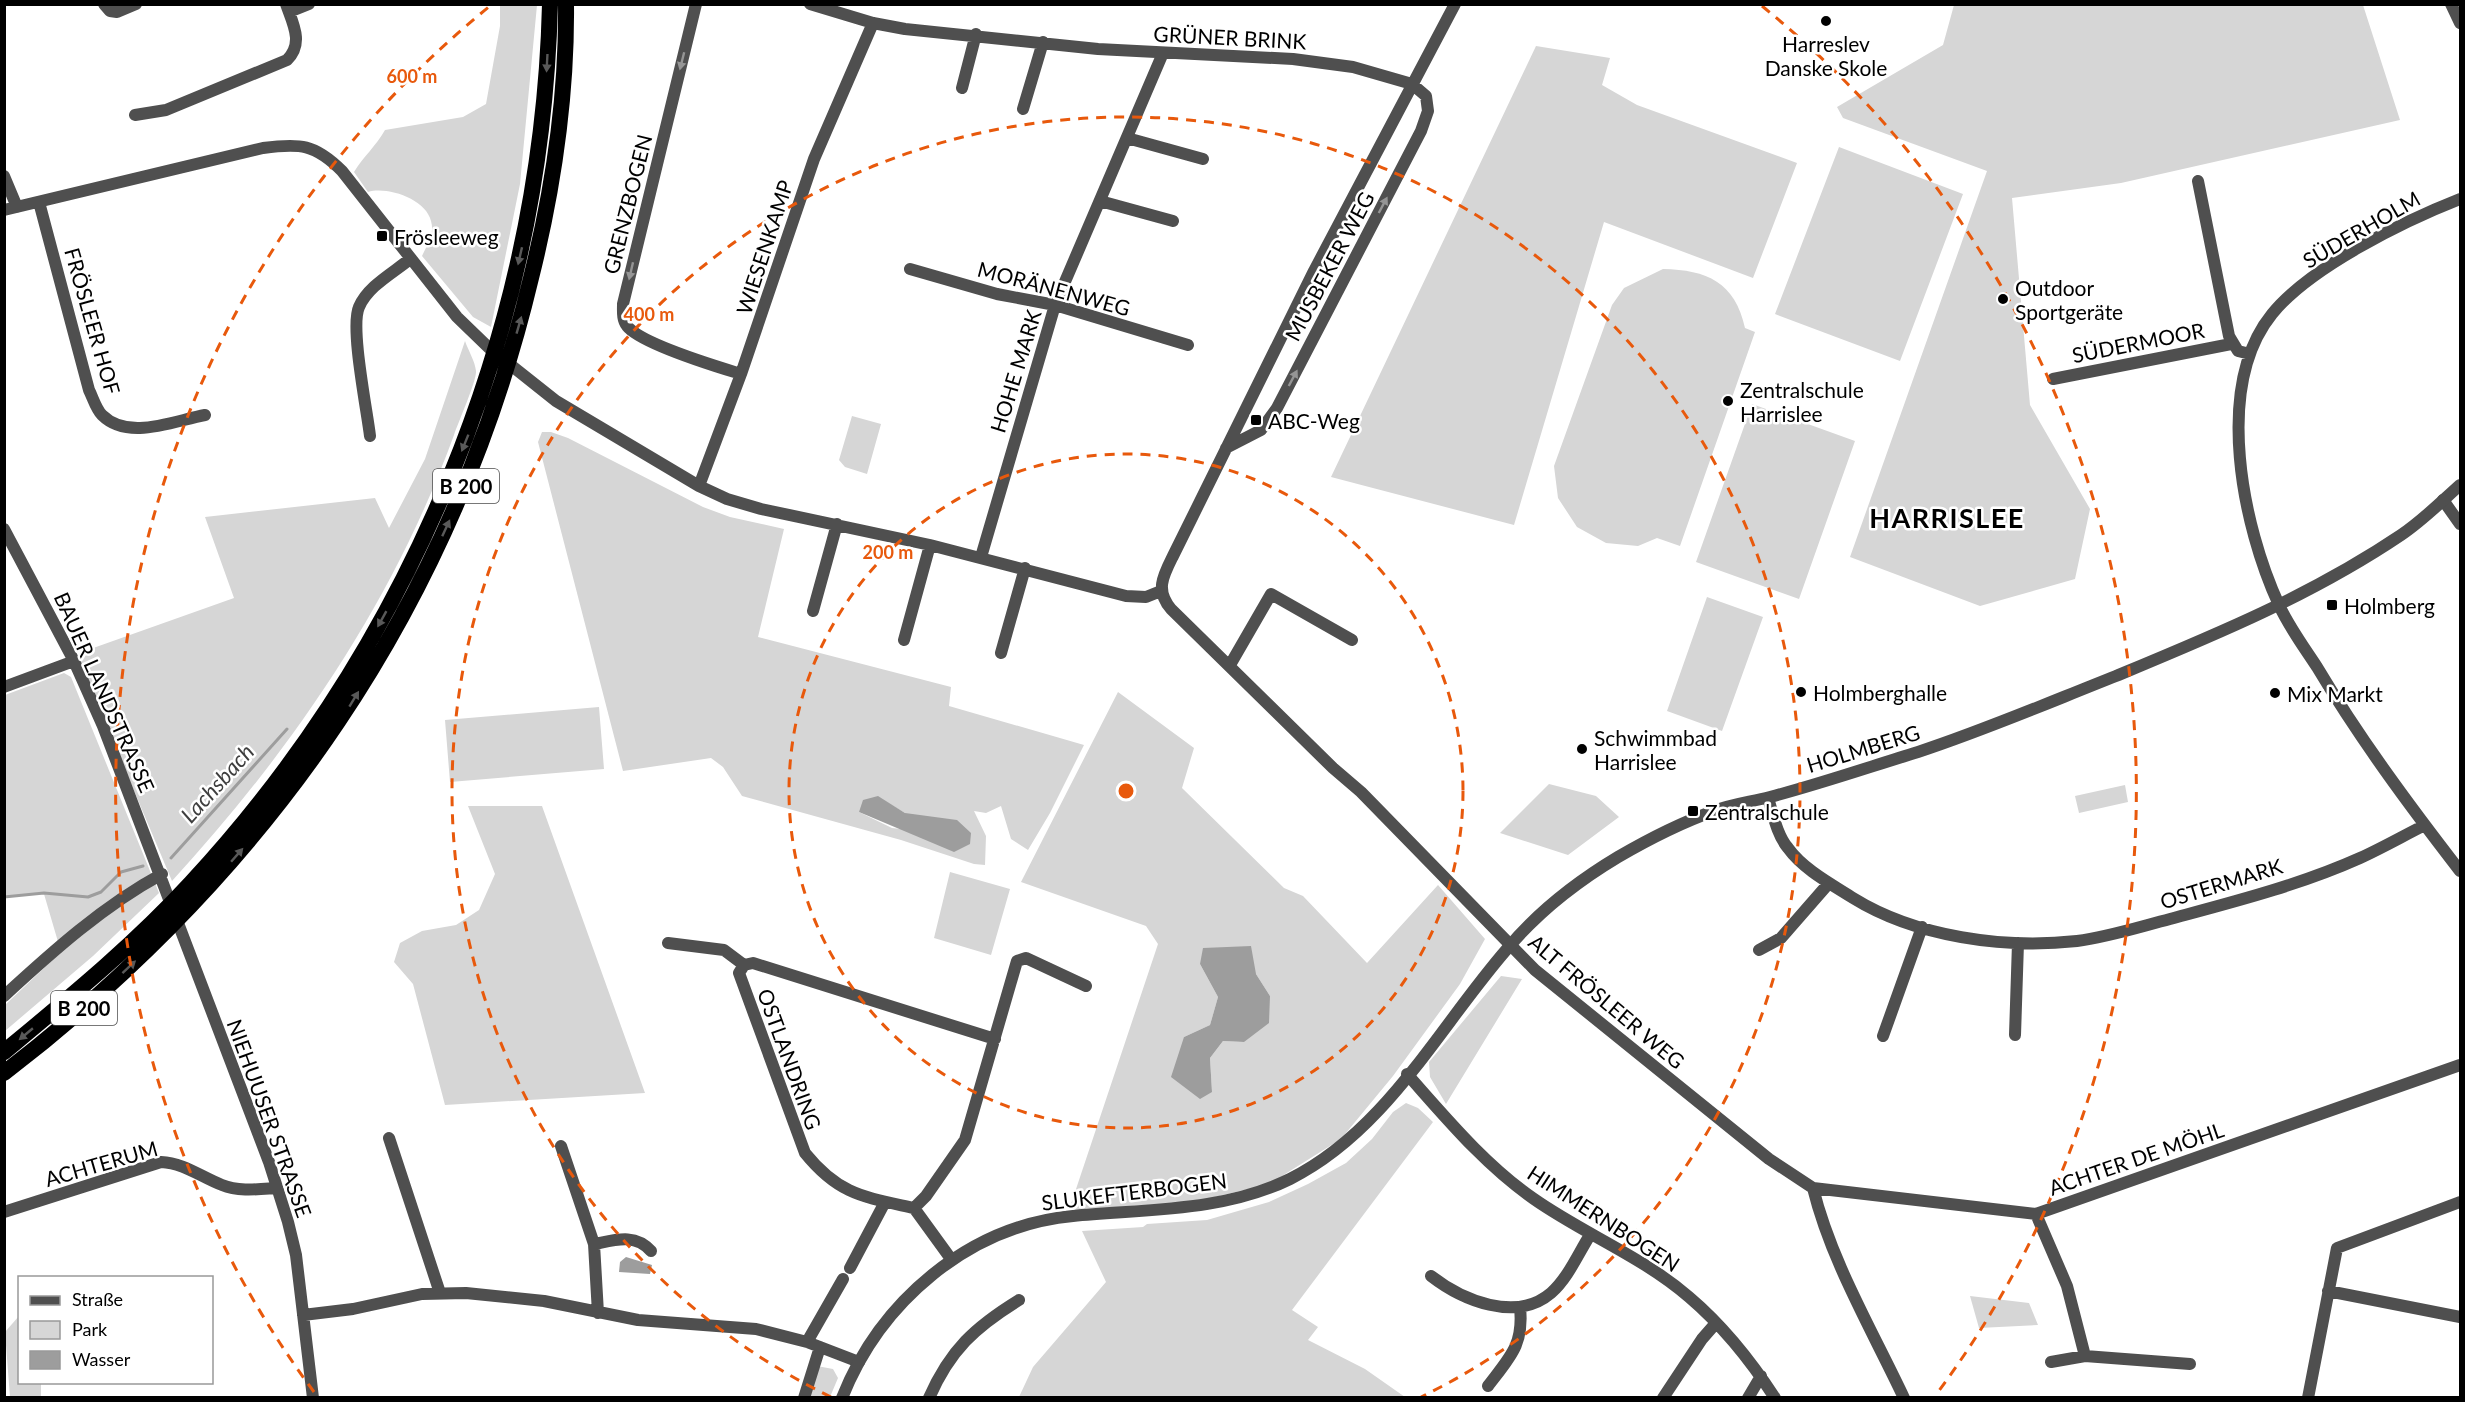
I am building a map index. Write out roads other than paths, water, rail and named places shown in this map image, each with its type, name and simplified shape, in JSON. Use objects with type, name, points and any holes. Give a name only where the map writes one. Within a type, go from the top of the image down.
[{"type":"highway","name":"B 200","points":[[4,1052],[87,984],[148,926],[189,885],[267,795],[334,700],[393,601],[446,490],[494,361],[523,242],[541,140],[550,4]]},
{"type":"highway","name":"B 200","points":[[4,1073],[99,995],[199,900],[280,803],[348,708],[409,604],[466,486],[508,367],[537,256],[555,151],[566,4]]},
{"type":"street","points":[[104,4],[110,11],[117,12],[136,4]]},
{"type":"street","points":[[135,115],[166,110],[276,67],[295,52],[297,39],[287,8],[309,4]]},
{"type":"street","name":"GRENZBOGEN","points":[[696,4],[623,303],[623,317],[627,327],[635,333],[660,345],[741,375]]},
{"type":"street","name":"GRÜNER BRINK","points":[[810,4],[873,23],[1163,53],[1303,60],[1353,67],[1412,84]]},
{"type":"street","name":"MUSBEKER WEG","points":[[1161,591],[1161,583],[1173,556],[1226,448],[1455,4]]},
{"type":"street","points":[[2451,4],[2460,24]]},
{"type":"street","name":"WIESENKAMP","points":[[699,486],[741,375],[814,159],[873,23]]},
{"type":"street","points":[[962,88],[976,34]]},
{"type":"street","points":[[1023,109],[1043,42]]},
{"type":"street","name":"HOHE MARK","points":[[981,557],[1055,305],[1163,53]]},
{"type":"street","name":"MUSBEKER WEG","points":[[1226,448],[1261,430],[1277,408],[1421,132],[1428,111],[1426,96],[1412,84]]},
{"type":"street","points":[[1127,138],[1203,159]]},
{"type":"street","points":[[5,177],[11,208],[263,147],[294,144],[327,156],[342,171],[457,317],[488,348],[551,397],[598,428],[699,486],[727,499],[761,509],[930,544],[1025,567],[1126,596],[1146,597],[1161,591]]},
{"type":"street","name":"SÜDERMOOR","points":[[2198,181],[2231,344],[2238,351],[2250,354]]},
{"type":"street","name":"SÜDERHOLM","points":[[2460,199],[2425,213],[2340,260],[2298,289],[2272,314],[2250,354],[2239,411],[2241,472],[2256,539],[2280,606],[2353,726],[2460,871]]},
{"type":"street","points":[[1100,201],[1173,221]]},
{"type":"street","name":"FRÖSLEER HOF","points":[[39,202],[89,390],[101,414],[116,426],[135,429],[205,415]]},
{"type":"street","points":[[370,436],[356,327],[358,308],[370,290],[410,259]]},
{"type":"street","name":"MORÄNENWEG","points":[[910,269],[998,294],[1055,305],[1188,345]]},
{"type":"street","name":"SÜDERMOOR","points":[[2053,379],[2231,344]]},
{"type":"street","name":"HOLMBERG","points":[[1509,945],[1553,904],[1611,861],[1662,831],[1718,809],[1768,798],[1954,740],[2228,630],[2280,606],[2399,536],[2460,485]]},
{"type":"street","points":[[2443,500],[2460,524]]},
{"type":"street","points":[[813,611],[837,524]]},
{"type":"street","name":"BAUER LANDSTRASSE","points":[[4,529],[74,661],[103,726],[169,893]]},
{"type":"street","points":[[904,640],[930,544]]},
{"type":"street","points":[[1001,653],[1025,567]]},
{"type":"street","name":"ALT FRÖSLEER WEG","points":[[1161,591],[1171,609],[1389,821],[1535,970],[1769,1159],[1813,1188]]},
{"type":"street","points":[[1230,665],[1271,594],[1353,640]]},
{"type":"street","points":[[4,687],[74,661]]},
{"type":"street","name":"OSTERMARK","points":[[1768,798],[1788,848],[1829,883],[1888,916],[1922,927],[1968,937],[2018,943],[2078,941],[2221,905],[2359,858],[2425,825]]},
{"type":"street","points":[[4,996],[52,952],[131,891],[162,874]]},
{"type":"street","points":[[1759,950],[1782,938],[1829,883]]},
{"type":"street","name":"NIEHUUSER STRASSE","points":[[169,893],[277,1188],[296,1255],[314,1398]]},
{"type":"street","points":[[1883,1036],[1922,927]]},
{"type":"street","points":[[668,943],[724,950],[744,965]]},
{"type":"street","points":[[2015,1035],[2018,943]]},
{"type":"street","name":"SLUKEFTERBOGEN","points":[[842,1398],[883,1324],[918,1285],[951,1259],[1014,1229],[1041,1220],[1194,1206],[1234,1199],[1270,1188],[1313,1167],[1360,1131],[1509,945]]},
{"type":"street","points":[[951,1259],[914,1208],[926,1196],[965,1140],[1017,961],[1026,958],[1086,986]]},
{"type":"street","name":"OSTLANDRING","points":[[914,1208],[846,1191],[815,1166],[805,1153],[739,973],[744,965],[753,963],[995,1039]]},
{"type":"street","name":"ACHTER DE MÖHL","points":[[1813,1188],[2036,1214],[2460,1065]]},
{"type":"street","name":"HIMMERNBOGEN","points":[[1407,1074],[1472,1147],[1499,1172],[1533,1198],[1590,1235],[1662,1276],[1689,1297],[1716,1323],[1761,1376],[1775,1398]]},
{"type":"street","points":[[389,1138],[440,1293]]},
{"type":"street","points":[[561,1146],[594,1244],[598,1312]]},
{"type":"street","name":"ACHTERUM","points":[[4,1212],[161,1162],[178,1164],[224,1186],[255,1189],[277,1188]]},
{"type":"street","points":[[1813,1188],[1818,1210],[1838,1259],[1904,1398]]},
{"type":"street","points":[[807,1342],[847,1274],[885,1202]]},
{"type":"street","points":[[2308,1398],[2336,1252],[2341,1246],[2460,1202]]},
{"type":"street","points":[[2036,1214],[2067,1286],[2085,1356]]},
{"type":"street","points":[[1431,1276],[1459,1294],[1505,1307],[1520,1307],[1542,1299],[1551,1292],[1564,1278],[1590,1235]]},
{"type":"street","points":[[594,1244],[626,1238],[645,1244],[651,1251]]},
{"type":"street","points":[[2328,1291],[2460,1317]]},
{"type":"street","points":[[303,1315],[440,1293],[544,1301],[638,1320],[756,1329],[807,1342],[860,1362]]},
{"type":"street","points":[[929,1398],[947,1363],[963,1341],[978,1327],[1019,1300]]},
{"type":"street","points":[[1488,1386],[1518,1346],[1522,1326],[1520,1307]]},
{"type":"street","points":[[1663,1398],[1702,1339],[1716,1323]]},
{"type":"street","points":[[804,1398],[820,1347]]},
{"type":"street","points":[[2051,1362],[2085,1356],[2190,1364]]},
{"type":"street","points":[[1748,1398],[1761,1376]]},
{"type":"water","points":[[878,796],[905,813],[957,820],[971,833],[970,844],[954,852],[859,812],[863,800]]},
{"type":"water","points":[[1251,946],[1256,974],[1270,996],[1269,1023],[1244,1042],[1223,1041],[1210,1058],[1212,1092],[1200,1099],[1171,1077],[1184,1037],[1210,1025],[1218,997],[1200,964],[1203,948]]},
{"type":"water","points":[[626,1257],[652,1265],[650,1274],[619,1272],[620,1262]]},
{"type":"waterway","name":"Lachsbach","points":[[171,858],[287,729]]},
{"type":"waterway","name":"Lachsbach","points":[[4,897],[44,893],[88,897],[101,892],[121,872],[143,866]]},
{"type":"place","name":"Harreslev Danske Skole","points":[[1826,21]]},
{"type":"place","name":"Frösleeweg","points":[[382,236]]},
{"type":"place","name":"Outdoor Sportgeräte","points":[[2003,299]]},
{"type":"place","name":"Zentralschule Harrislee","points":[[1728,401]]},
{"type":"place","name":"ABC-Weg","points":[[1256,420]]},
{"type":"place","name":"Holmberg","points":[[2332,605]]},
{"type":"place","name":"Holmberghalle","points":[[1801,692]]},
{"type":"place","name":"Mix Markt","points":[[2275,693]]},
{"type":"place","name":"Schwimmbad Harrislee","points":[[1582,749]]},
{"type":"place","name":"Zentralschule","points":[[1693,811]]},
{"type":"district","name":"HARRISLEE","points":[[1947,517]]}]
